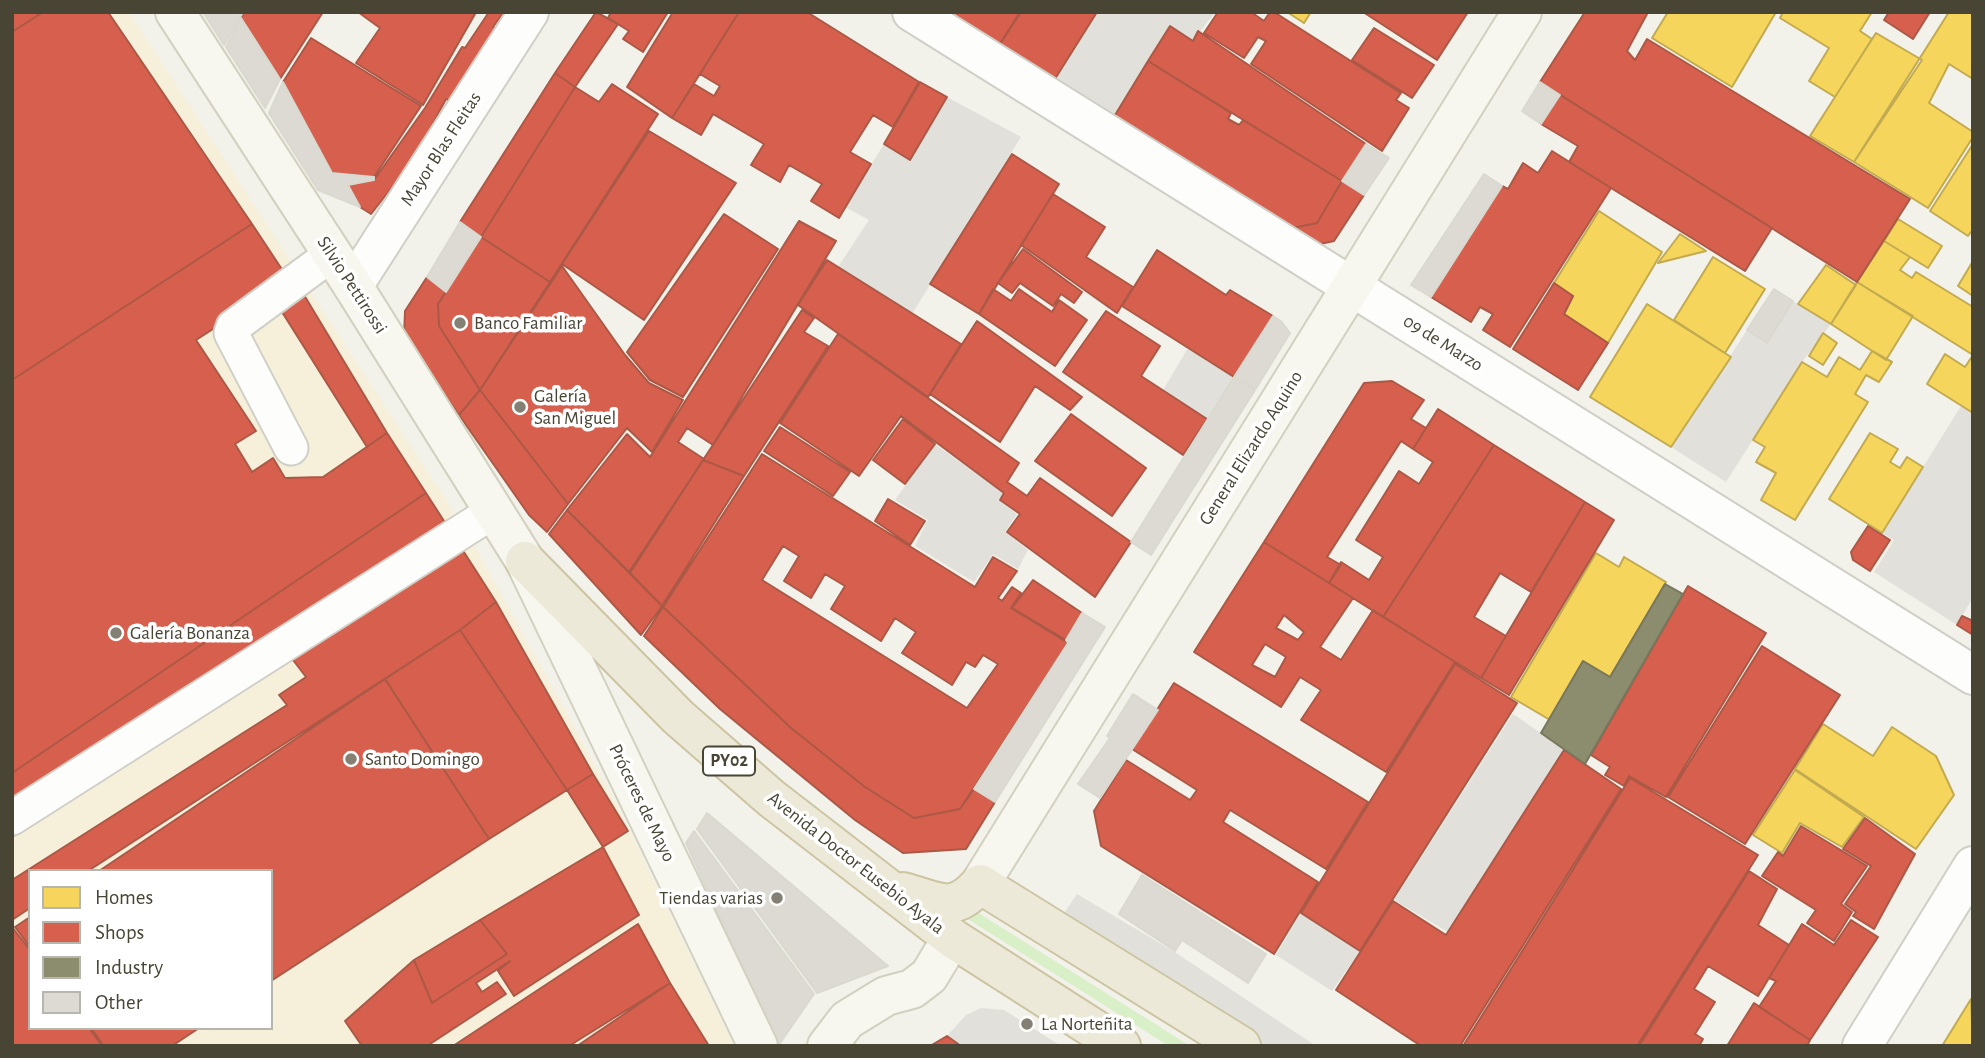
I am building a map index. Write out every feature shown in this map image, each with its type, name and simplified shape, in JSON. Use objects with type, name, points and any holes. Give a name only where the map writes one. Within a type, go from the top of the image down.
[{"type":"highway","name":"Avenida Doctor Eusebio Ayala","points":[[525,561],[678,717],[771,798],[952,938],[1121,1046]]},
{"type":"highway","points":[[887,887],[956,904],[965,900],[980,884],[1241,1046]]},
{"type":"main road","name":"Silvio Pettirossi","points":[[175,12],[354,286],[525,561]]},
{"type":"main road","name":"General Elizardo Aquino","points":[[980,884],[1522,12]]},
{"type":"main road","name":"Próceres de Mayo","points":[[525,561],[758,1046]]},
{"type":"main road","points":[[827,1046],[847,1020],[886,996],[912,989],[929,976],[952,938]]},
{"type":"street","name":"Mayor Blas Fleitas","points":[[354,286],[529,12]]},
{"type":"street","name":"09 de Marzo","points":[[912,12],[1973,675]]},
{"type":"street","points":[[1862,1046],[1973,866]]},
{"type":"lane","points":[[291,448],[231,333],[238,323],[332,254]]},
{"type":"lane","points":[[12,818],[494,511]]},
{"type":"shaded area","points":[[12,12],[129,12],[470,537],[617,805],[734,1046],[12,1046]]},
{"type":"shaded area","points":[[1096,12],[1215,12],[1193,41],[1169,26],[1112,120],[1053,82]]},
{"type":"shaded area","points":[[947,97],[1021,137],[912,314],[838,267],[869,220],[845,207],[884,144],[911,159]]},
{"type":"shaded area","points":[[1793,301],[1831,324],[1802,362],[1726,482],[1671,447],[1747,330],[1767,343]]},
{"type":"shaded area","points":[[1188,348],[1234,377],[1207,419],[1163,390]]},
{"type":"shaded area","points":[[1961,406],[1973,413],[1973,597],[1957,625],[1874,572],[1894,540],[1882,533]]},
{"type":"shaded area","points":[[935,444],[1003,493],[998,500],[1017,514],[1005,532],[1028,550],[1018,569],[993,554],[974,582],[915,546],[928,520],[895,500]]},
{"type":"shaded area","points":[[1513,714],[1564,749],[1448,932],[1394,900]]},
{"type":"shaded area","points":[[1077,894],[1173,951],[1316,1046],[1239,1046],[1056,925]]},
{"type":"shaded area","points":[[1301,913],[1360,951],[1332,991],[1276,955]]},
{"type":"shaded area","points":[[981,1008],[1004,1010],[1061,1046],[961,1046],[947,1036],[966,1015]]},
{"type":"green space","points":[[961,902],[1190,1046],[1169,1046],[955,911]]},
{"type":"building: Homes","points":[[1287,12],[1311,12],[1304,23]]},
{"type":"building: Homes","points":[[1668,12],[1776,12],[1732,87],[1652,38]]},
{"type":"building: Homes","points":[[1783,12],[1872,12],[1860,31],[1872,39],[1835,97],[1809,81],[1829,48],[1780,18]]},
{"type":"building: Homes","points":[[1949,12],[1973,12],[1973,79],[1949,64],[1929,103],[1973,132],[1973,137],[1928,208],[1854,162]]},
{"type":"building: Homes","points":[[1876,33],[1922,60],[1854,162],[1810,136]]},
{"type":"building: Homes","points":[[1973,144],[1973,229],[1968,236],[1930,211]]},
{"type":"building: Homes","points":[[1599,211],[1662,252],[1608,343],[1564,314],[1573,296],[1554,283]]},
{"type":"building: Homes","points":[[1898,219],[1942,246],[1928,268],[1884,241]]},
{"type":"building: Homes","points":[[1680,234],[1706,251],[1658,263]]},
{"type":"building: Homes","points":[[1884,241],[1910,257],[1900,270],[1912,278],[1916,272],[1973,307],[1973,355],[1857,282]]},
{"type":"building: Homes","points":[[1713,257],[1765,289],[1725,353],[1674,320]]},
{"type":"building: Homes","points":[[1973,261],[1973,296],[1958,286]]},
{"type":"building: Homes","points":[[1826,265],[1856,285],[1831,324],[1798,304]]},
{"type":"building: Homes","points":[[1857,282],[1913,316],[1886,360],[1831,324]]},
{"type":"building: Homes","points":[[1647,304],[1731,357],[1671,447],[1590,397]]},
{"type":"building: Homes","points":[[1823,333],[1837,343],[1823,365],[1809,356]]},
{"type":"building: Homes","points":[[1872,351],[1892,362],[1879,382],[1866,375],[1855,394],[1868,402],[1795,520],[1761,500],[1776,473],[1756,462],[1765,447],[1753,440],[1802,362],[1827,377],[1839,357],[1860,370]]},
{"type":"building: Homes","points":[[1945,354],[1965,367],[1973,355],[1973,413],[1927,384]]},
{"type":"building: Homes","points":[[1870,433],[1898,449],[1890,462],[1900,468],[1907,457],[1923,467],[1882,533],[1829,499]]},
{"type":"building: Homes","points":[[1596,553],[1619,567],[1624,557],[1666,582],[1610,677],[1583,661],[1550,720],[1511,697]]},
{"type":"building: Homes","points":[[1823,724],[1873,756],[1892,727],[1936,756],[1954,795],[1916,849],[1795,769]]},
{"type":"building: Homes","points":[[1795,770],[1864,817],[1842,847],[1800,823],[1782,853],[1753,835]]},
{"type":"building: Homes","points":[[1971,999],[1973,1046],[1942,1046]]},
{"type":"building: Shops","points":[[12,12],[43,12],[12,32]]},
{"type":"building: Shops","points":[[43,12],[108,12],[252,224],[12,380],[12,32]]},
{"type":"building: Shops","points":[[244,12],[323,12],[280,79],[241,18]]},
{"type":"building: Shops","points":[[358,12],[475,14],[423,105],[356,63],[380,28]]},
{"type":"building: Shops","points":[[489,12],[504,12],[493,27],[497,29],[488,72],[474,62],[453,102],[446,99],[425,138],[429,140],[371,214],[360,207],[348,185],[374,180],[425,108],[462,47],[465,48]]},
{"type":"building: Shops","points":[[596,12],[618,24],[575,87],[555,73]]},
{"type":"building: Shops","points":[[611,12],[668,12],[643,52],[623,39],[629,31],[608,18]]},
{"type":"building: Shops","points":[[673,12],[739,12],[672,118],[627,87]]},
{"type":"building: Shops","points":[[739,12],[807,12],[919,82],[893,127],[873,115],[850,152],[871,164],[839,218],[811,201],[822,184],[789,165],[780,182],[751,165],[764,144],[713,114],[701,135],[672,118],[694,84],[714,96],[720,86],[700,74]]},
{"type":"building: Shops","points":[[943,12],[1020,12],[998,47]]},
{"type":"building: Shops","points":[[1021,12],[1097,12],[1053,82],[998,47]]},
{"type":"building: Shops","points":[[1218,12],[1251,12],[1264,21],[1270,12],[1274,12],[1401,93],[1396,100],[1409,108],[1382,151],[1251,64],[1266,41],[1258,37],[1244,58],[1204,33]]},
{"type":"building: Shops","points":[[1363,12],[1468,12],[1437,60]]},
{"type":"building: Shops","points":[[1585,12],[1644,12],[1647,14],[1627,51],[1635,60],[1647,39],[1910,199],[1857,282],[1540,82]]},
{"type":"building: Shops","points":[[1889,12],[1930,12],[1913,39],[1884,20]]},
{"type":"building: Shops","points":[[1170,26],[1193,41],[1198,31],[1366,144],[1342,181],[1148,61]]},
{"type":"building: Shops","points":[[1374,28],[1434,65],[1412,98],[1352,60]]},
{"type":"building: Shops","points":[[311,38],[421,106],[374,177],[332,173],[283,82]]},
{"type":"building: Shops","points":[[1148,61],[1231,113],[1228,119],[1239,125],[1243,120],[1342,181],[1317,223],[1283,230],[1205,180],[1209,174],[1193,164],[1188,170],[1112,120]]},
{"type":"building: Shops","points":[[555,73],[575,87],[481,237],[460,222]]},
{"type":"building: Shops","points":[[920,82],[947,97],[910,160],[884,144]]},
{"type":"building: Shops","points":[[612,84],[658,114],[550,282],[481,237],[575,87],[599,102]]},
{"type":"building: Shops","points":[[1560,95],[1772,228],[1745,271],[1569,162],[1578,146],[1541,124]]},
{"type":"building: Shops","points":[[649,131],[736,183],[644,320],[562,264]]},
{"type":"building: Shops","points":[[1552,151],[1611,188],[1510,347],[1483,330],[1493,314],[1480,307],[1471,322],[1431,297],[1502,186],[1508,189],[1523,163],[1538,173]]},
{"type":"building: Shops","points":[[1012,154],[1059,184],[979,314],[930,284]]},
{"type":"building: Shops","points":[[1342,181],[1364,195],[1334,241],[1311,246],[1283,230],[1317,223]]},
{"type":"building: Shops","points":[[1053,194],[1105,227],[1086,257],[1133,287],[1117,313],[1021,245]]},
{"type":"building: Shops","points":[[724,214],[778,249],[683,397],[650,380],[627,352]]},
{"type":"building: Shops","points":[[799,221],[836,241],[713,445],[687,428],[678,442],[704,459],[629,572],[567,510],[627,434],[650,457]]},
{"type":"building: Shops","name":"Galería Bonanza","points":[[252,224],[289,280],[196,340],[256,431],[235,444],[252,472],[273,458],[285,478],[323,477],[387,433],[426,493],[12,773],[12,380]]},
{"type":"building: Shops","points":[[481,237],[550,282],[480,390],[439,326],[438,304]]},
{"type":"building: Shops","points":[[1023,249],[1082,292],[1074,303],[1061,294],[1053,306],[1020,283],[1012,293],[998,283]]},
{"type":"building: Shops","points":[[1157,250],[1226,295],[1230,290],[1273,316],[1234,377],[1122,306]]},
{"type":"building: Shops","points":[[827,260],[961,344],[928,397],[798,305]]},
{"type":"building: Shops","points":[[562,266],[625,355],[649,383],[683,400],[652,452],[627,428],[568,504],[480,390]]},
{"type":"building: Shops","points":[[427,277],[446,292],[438,304],[439,326],[480,390],[459,415],[404,337],[405,311]]},
{"type":"building: Shops","points":[[1554,283],[1573,296],[1564,314],[1608,343],[1578,390],[1513,349]]},
{"type":"building: Shops","points":[[993,289],[1011,301],[1019,289],[1052,312],[1059,300],[1087,320],[1055,366],[979,314]]},
{"type":"building: Shops","points":[[301,290],[387,433],[367,447],[277,304]]},
{"type":"building: Shops","points":[[802,310],[814,318],[804,332],[828,346],[744,476],[703,460]]},
{"type":"building: Shops","points":[[1106,311],[1160,346],[1141,376],[1207,419],[1183,455],[1063,372]]},
{"type":"building: Shops","points":[[977,321],[1082,397],[1070,410],[1035,386],[1000,442],[930,394]]},
{"type":"building: Shops","points":[[838,334],[1019,463],[1007,482],[1027,496],[1040,478],[1131,542],[1095,597],[1007,532],[1020,514],[1000,500],[1004,493],[901,416],[859,476],[780,423]]},
{"type":"building: Shops","points":[[1392,381],[1424,400],[1411,419],[1426,428],[1413,449],[1401,441],[1327,557],[1341,565],[1329,583],[1264,542],[1364,383]]},
{"type":"building: Shops","points":[[480,390],[568,504],[547,532],[529,515],[459,415]]},
{"type":"building: Shops","points":[[1438,409],[1494,445],[1383,617],[1329,583],[1341,562],[1369,580],[1383,557],[1356,540],[1399,471],[1419,484],[1433,462],[1413,449]]},
{"type":"building: Shops","points":[[1071,414],[1146,468],[1112,516],[1035,461]]},
{"type":"building: Shops","points":[[903,419],[935,444],[905,484],[873,460]]},
{"type":"building: Shops","points":[[780,427],[850,472],[833,496],[764,451]]},
{"type":"building: Shops","points":[[1494,445],[1585,502],[1531,592],[1500,573],[1474,617],[1506,636],[1481,678],[1383,617]]},
{"type":"building: Shops","points":[[762,454],[975,587],[993,557],[1017,571],[998,598],[1002,601],[1012,587],[1021,593],[1011,608],[1068,643],[960,809],[914,818],[865,787],[791,728],[663,607]],"holes":[[[783,546],[799,556],[784,581],[811,598],[825,574],[845,586],[831,609],[881,641],[895,618],[916,632],[902,653],[952,685],[966,662],[975,667],[983,655],[998,664],[967,708],[762,580]]]},
{"type":"building: Shops","points":[[703,460],[744,476],[662,606],[630,573]]},
{"type":"building: Shops","points":[[426,493],[496,602],[460,630],[91,869],[29,869],[287,705],[279,695],[306,677],[290,656],[12,837],[12,773]]},
{"type":"building: Shops","points":[[888,499],[925,521],[910,545],[875,521]]},
{"type":"building: Shops","points":[[1585,502],[1614,520],[1509,695],[1481,678]]},
{"type":"building: Shops","points":[[567,510],[662,606],[641,635],[549,534]]},
{"type":"building: Shops","points":[[1868,526],[1890,540],[1870,571],[1853,560],[1851,552]]},
{"type":"building: Shops","points":[[1264,542],[1353,598],[1320,647],[1341,660],[1373,610],[1455,662],[1386,772],[1301,720],[1321,690],[1300,677],[1281,707],[1194,652]],"holes":[[[1284,615],[1304,632],[1298,640],[1276,628]],[[1265,644],[1286,657],[1275,677],[1252,665]]]},
{"type":"building: Shops","points":[[1033,580],[1082,613],[1066,640],[1012,608]]},
{"type":"building: Shops","points":[[1688,586],[1766,633],[1666,797],[1629,776],[1624,786],[1605,775],[1610,767],[1591,755]]},
{"type":"building: Shops","points":[[496,602],[593,774],[567,790],[460,630]]},
{"type":"building: Shops","points":[[663,607],[791,728],[865,787],[914,818],[960,809],[974,789],[995,802],[966,849],[903,853],[855,820],[720,709],[644,636]]},
{"type":"building: Shops","points":[[1962,616],[1973,621],[1973,635],[1957,625]]},
{"type":"building: Shops","name":"Santo Domingo","points":[[460,630],[567,790],[489,839],[385,679]]},
{"type":"building: Shops","points":[[1762,646],[1840,695],[1745,844],[1668,797]]},
{"type":"building: Shops","points":[[1455,664],[1517,703],[1360,951],[1301,913]]},
{"type":"building: Shops","name":"Santo Domingo","points":[[385,679],[489,839],[273,980],[273,869],[102,869]]},
{"type":"building: Shops","points":[[1174,683],[1368,802],[1326,869],[1230,810],[1223,822],[1318,882],[1274,954],[1101,846],[1094,811],[1126,760],[1190,800],[1197,790],[1132,749]]},
{"type":"building: Shops","points":[[1564,750],[1621,789],[1460,1046],[1421,1046],[1336,990],[1393,901],[1446,935]]},
{"type":"building: Shops","points":[[593,774],[628,831],[603,847],[567,790]]},
{"type":"building: Shops","points":[[1630,778],[1758,855],[1637,1046],[1463,1046]]},
{"type":"building: Shops","points":[[1865,818],[1915,854],[1874,929],[1853,916],[1856,912],[1845,904],[1871,866],[1843,849]]},
{"type":"building: Shops","points":[[1801,826],[1867,866],[1841,904],[1852,912],[1834,941],[1807,923],[1816,910],[1762,876],[1778,852],[1783,856]]},
{"type":"building: Shops","points":[[603,847],[639,915],[514,996],[498,971],[510,961],[476,983],[482,992],[497,982],[506,994],[427,1046],[362,1046],[345,1021],[414,960],[432,1003],[507,954],[480,920]]},
{"type":"building: Shops","points":[[28,870],[28,909],[12,920],[12,880]]},
{"type":"building: Shops","points":[[1749,871],[1777,889],[1758,925],[1789,945],[1758,996],[1708,966],[1694,989],[1715,1002],[1695,1034],[1703,1039],[1699,1046],[1639,1046]]},
{"type":"building: Shops","points":[[28,918],[28,944],[15,927]]},
{"type":"building: Shops","points":[[480,920],[507,954],[432,1003],[414,960]]},
{"type":"building: Shops","points":[[1851,920],[1878,937],[1810,1040],[1759,1007],[1776,981],[1769,978],[1802,924],[1834,945]]},
{"type":"building: Shops","points":[[638,924],[670,983],[569,1046],[453,1046]]},
{"type":"building: Shops","points":[[12,927],[28,947],[28,1030],[90,1030],[102,1046],[12,1046]]},
{"type":"building: Shops","points":[[670,983],[709,1046],[577,1046]]},
{"type":"building: Shops","points":[[1754,1003],[1810,1040],[1807,1046],[1727,1046]]},
{"type":"building: Shops","points":[[92,1030],[196,1030],[172,1046],[104,1046]]},
{"type":"building: Shops","points":[[947,1036],[961,1046],[930,1046]]},
{"type":"building: Industry","points":[[1665,584],[1683,594],[1585,764],[1541,733],[1583,661],[1610,677]]},
{"type":"building: Other","points":[[203,12],[243,12],[224,45]]},
{"type":"building: Other","points":[[241,18],[280,79],[265,108],[226,47]]},
{"type":"building: Other","points":[[283,82],[332,173],[374,177],[374,180],[348,185],[360,207],[318,190],[269,113]]},
{"type":"building: Other","points":[[1540,82],[1560,95],[1541,124],[1522,111]]},
{"type":"building: Other","points":[[1366,144],[1389,158],[1364,195],[1342,181]]},
{"type":"building: Other","points":[[1484,174],[1502,186],[1431,297],[1411,285]]},
{"type":"building: Other","points":[[460,222],[481,237],[446,292],[427,277]]},
{"type":"building: Other","points":[[1774,289],[1793,301],[1767,343],[1747,330]]},
{"type":"building: Other","points":[[1273,316],[1281,321],[1290,333],[1255,390],[1234,377]]},
{"type":"building: Other","points":[[1234,377],[1255,390],[1151,555],[1131,542]]},
{"type":"building: Other","points":[[1082,613],[1105,627],[995,802],[974,789],[1068,643],[1066,640]]},
{"type":"building: Other","points":[[1133,694],[1158,710],[1100,798],[1078,784],[1110,738],[1107,736]]},
{"type":"building: Other","name":"Tiendas varias","points":[[707,813],[888,966],[817,993],[697,829]]},
{"type":"building: Other","points":[[694,831],[814,994],[778,1046],[686,843]]},
{"type":"building: Other","points":[[1142,875],[1266,954],[1248,983],[1182,940],[1175,951],[1119,914]]},
{"type":"place","name":"Banco Familiar","points":[[460,323]]},
{"type":"place","name":"Galería San Miguel","points":[[520,407]]},
{"type":"place","name":"Galería Bonanza","points":[[116,633]]},
{"type":"place","name":"Santo Domingo","points":[[351,759]]},
{"type":"place","name":"Tiendas varias","points":[[777,898]]},
{"type":"place","name":"La Norteñita","points":[[1027,1024]]}]
